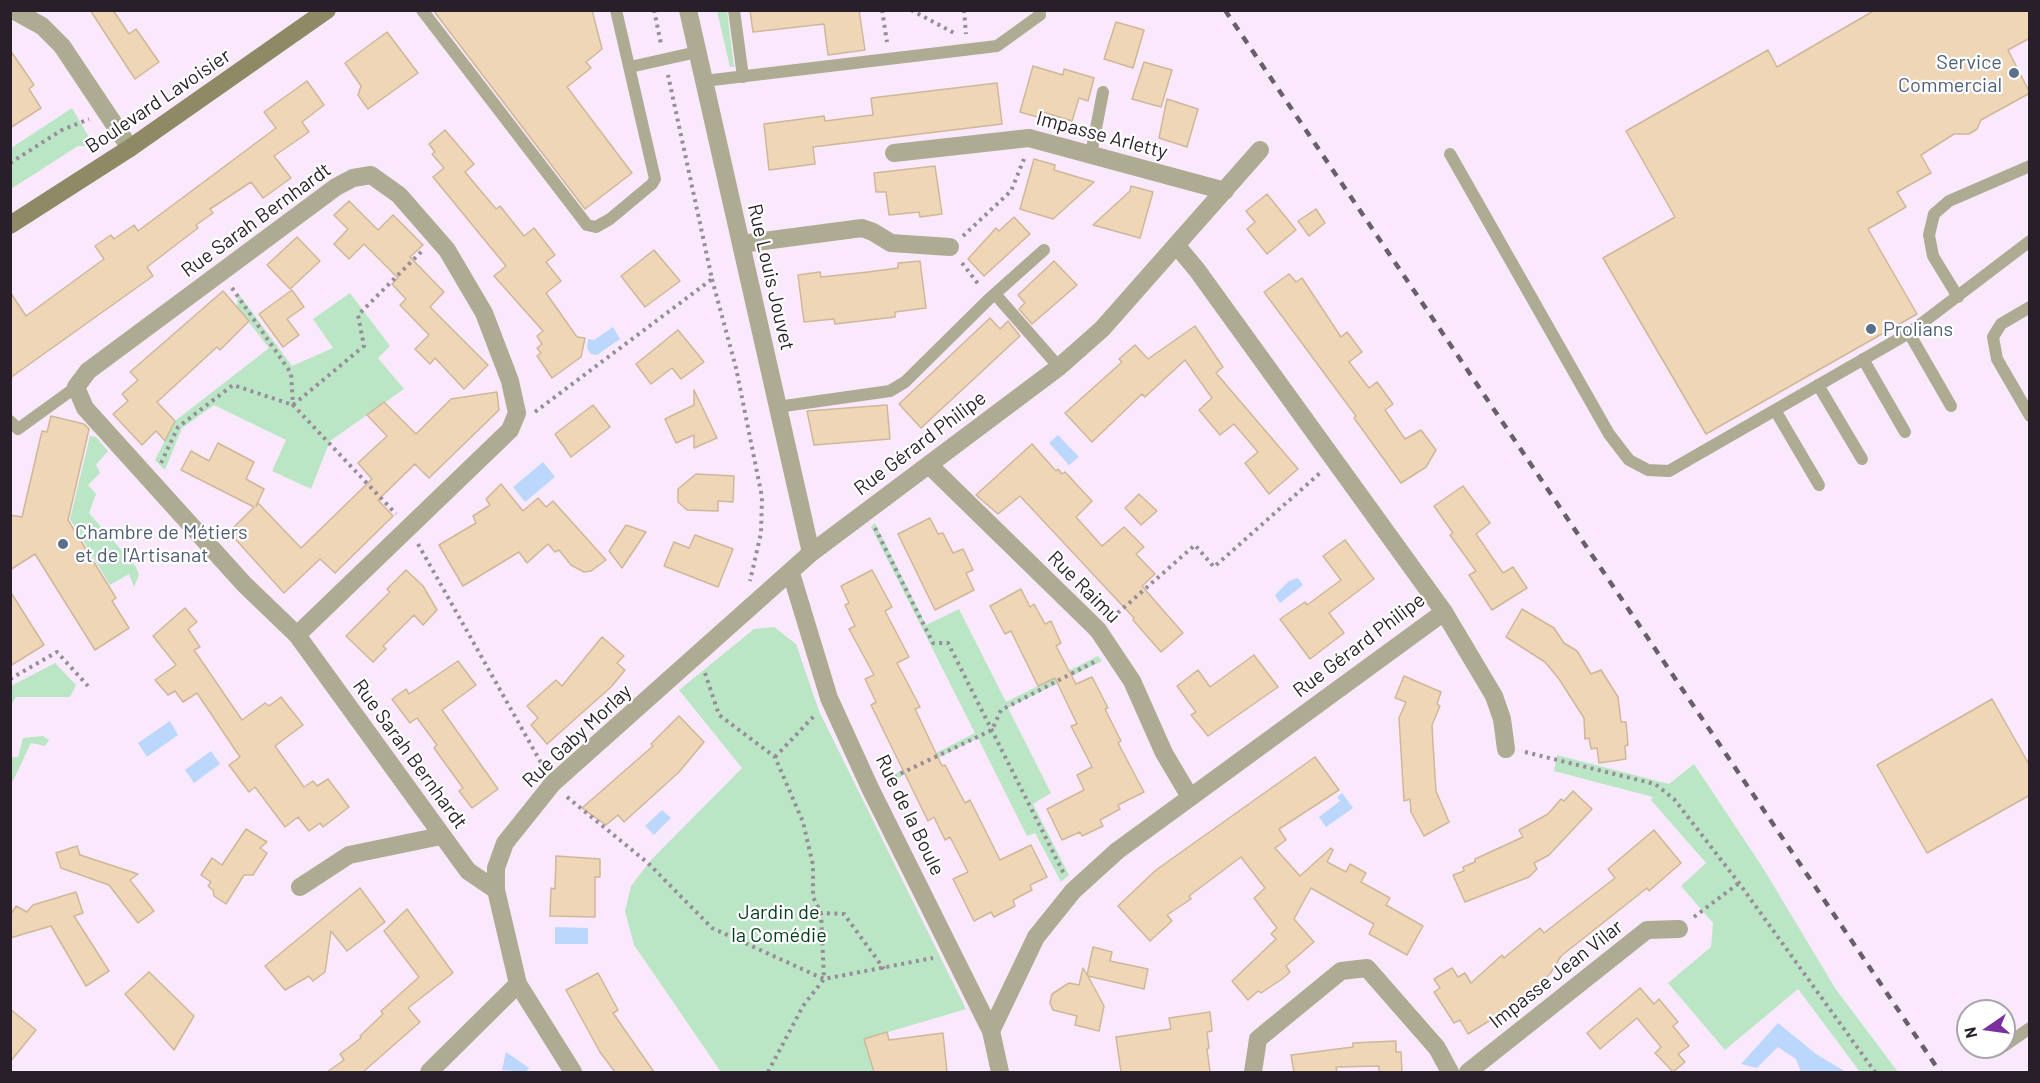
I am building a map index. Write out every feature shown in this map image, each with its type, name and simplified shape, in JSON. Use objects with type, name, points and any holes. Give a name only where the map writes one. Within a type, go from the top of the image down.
[{"type":"main road","name":"Boulevard Lavoisier","points":[[10,225],[130,148],[327,10]]},
{"type":"street","points":[[14,10],[42,26],[62,46],[130,148]]},
{"type":"street","name":"Rue Louis Jouvet","points":[[688,10],[811,553]]},
{"type":"street","name":"Impasse Arletty","points":[[894,153],[1029,138],[1225,191]]},
{"type":"street","name":"Rue Gérard Philipe","points":[[791,573],[811,553],[1059,368],[1116,315],[1260,150]]},
{"type":"street","name":"Rue Sarah Bernhardt","points":[[496,890],[468,871],[297,635],[244,584],[85,408],[76,387],[88,370],[336,187],[353,178],[371,175],[399,195],[447,250],[484,313],[510,381],[517,413],[510,430]]},
{"type":"street","points":[[741,244],[862,228],[891,243],[950,247]]},
{"type":"street","name":"Rue Gérard Philipe","points":[[991,1031],[1036,937],[1072,891],[1117,851],[1444,612],[1335,459],[1177,246]]},
{"type":"street","points":[[297,635],[510,430]]},
{"type":"street","name":"Rue Raimu","points":[[929,465],[992,528],[1083,612],[1115,651],[1132,681],[1164,753],[1190,797]]},
{"type":"street","name":"Rue Gaby Morlay","points":[[573,1072],[518,984],[496,890],[496,868],[505,843],[553,783],[791,573]]},
{"type":"street","name":"Rue de la Boule","points":[[791,573],[829,699],[870,788],[991,1031],[1000,1072]]},
{"type":"street","points":[[1444,612],[1494,696],[1502,719],[1506,749]]},
{"type":"street","points":[[300,887],[349,855],[441,836]]},
{"type":"street","name":"Impasse Jean Vilar","points":[[1468,1072],[1647,930],[1679,929]]},
{"type":"street","points":[[1253,1072],[1258,1039],[1341,971],[1367,968],[1437,1048],[1450,1072]]},
{"type":"street","points":[[429,1072],[518,984]]},
{"type":"lane","points":[[422,10],[587,225],[596,227],[618,212],[655,179],[616,10]]},
{"type":"lane","points":[[734,10],[743,77]]},
{"type":"lane","points":[[704,81],[997,46],[1040,15],[1039,10]]},
{"type":"lane","points":[[630,67],[697,52]]},
{"type":"lane","points":[[1091,154],[1103,92]]},
{"type":"lane","points":[[1450,154],[1609,434],[1629,460],[1648,470],[1669,471],[1910,333],[2030,241]]},
{"type":"lane","points":[[1958,297],[1933,256],[1929,235],[1934,214],[1949,201],[2030,166]]},
{"type":"lane","points":[[777,407],[890,391],[905,382],[1044,250]]},
{"type":"lane","points":[[992,297],[1059,368]]},
{"type":"lane","points":[[2030,307],[2001,324],[1993,337],[1996,359],[2030,416]]},
{"type":"lane","points":[[1910,333],[1951,406]]},
{"type":"lane","points":[[1863,359],[1905,432]]},
{"type":"lane","points":[[1818,385],[1862,459]]},
{"type":"lane","points":[[13,428],[76,387]]},
{"type":"lane","points":[[1775,410],[1819,485]]},
{"type":"lane","points":[[2016,1038],[2030,1028]]},
{"type":"path","points":[[654,10],[712,279],[736,368],[762,497],[761,532],[749,586]]},
{"type":"path","points":[[882,10],[889,59]]},
{"type":"path","points":[[911,10],[967,40],[964,10]]},
{"type":"path","points":[[10,163],[62,130],[106,112]]},
{"type":"path","points":[[992,297],[950,247],[1011,191],[1018,179],[1029,138]]},
{"type":"path","points":[[293,405],[364,346],[358,315],[436,237]]},
{"type":"path","points":[[221,272],[291,373],[293,405]]},
{"type":"path","points":[[510,430],[712,279]]},
{"type":"path","points":[[152,482],[178,427],[233,385],[293,405],[409,528],[553,783],[648,863],[712,928],[824,979],[942,956],[952,949]]},
{"type":"path","points":[[1098,630],[1195,545],[1214,567],[1335,459]]},
{"type":"path","points":[[867,512],[933,643],[948,643],[1072,891]]},
{"type":"path","points":[[870,788],[992,730],[1001,710],[1115,651]]},
{"type":"path","points":[[10,679],[57,652],[88,687]]},
{"type":"path","points":[[696,658],[703,669],[719,715],[775,757],[803,822],[813,865],[813,897],[821,913],[824,979],[803,1006],[768,1072]]},
{"type":"path","points":[[775,757],[819,711],[819,703],[829,699]]},
{"type":"path","points":[[1506,749],[1552,757],[1655,784],[1674,799],[1875,1072]]},
{"type":"path","points":[[1679,929],[1738,883]]},
{"type":"path","points":[[821,913],[844,914],[884,969]]},
{"type":"green space","points":[[717,11],[727,11],[734,67],[730,67]]},
{"type":"green space","points":[[72,108],[90,139],[86,146],[78,146],[11,189],[11,148]]},
{"type":"green space","points":[[238,293],[292,366],[333,348],[313,319],[350,293],[390,346],[378,358],[404,389],[330,441],[311,489],[272,471],[286,440],[214,405],[182,428],[165,470],[155,460],[175,421],[269,348],[237,307]]},
{"type":"green space","points":[[90,436],[96,437],[108,451],[96,465],[100,473],[88,485],[96,494],[89,513],[136,567],[139,575],[134,587],[129,574],[110,585],[70,519]]},
{"type":"green space","points":[[875,523],[926,625],[959,609],[1006,702],[1098,656],[1102,661],[1008,708],[1051,793],[1033,804],[1069,875],[1061,882],[1035,833],[1027,836],[978,738],[890,782],[887,778],[975,733],[871,527]]},
{"type":"green space","name":"Jardin de la Comédie","points":[[774,627],[796,644],[819,711],[966,1009],[865,1039],[874,1072],[721,1072],[634,945],[625,911],[631,886],[651,860],[742,768],[679,690],[754,629]]},
{"type":"green space","points":[[55,663],[76,685],[70,697],[16,697],[11,706],[11,686]]},
{"type":"green space","points":[[43,736],[49,740],[45,746],[31,743],[11,785],[11,757],[18,757],[23,738]]},
{"type":"green space","points":[[1557,755],[1669,784],[1694,764],[1763,868],[1835,988],[1898,1072],[1860,1072],[1798,989],[1725,1050],[1668,983],[1711,947],[1713,923],[1681,886],[1706,863],[1651,800],[1653,797],[1554,771]]},
{"type":"water","points":[[613,327],[620,339],[597,355],[591,354],[587,348],[588,339],[594,340]]},
{"type":"water","points":[[1058,435],[1079,457],[1069,465],[1049,443]]},
{"type":"water","points":[[543,462],[555,477],[525,502],[513,487]]},
{"type":"water","points":[[1298,578],[1303,585],[1280,603],[1275,595],[1289,581]]},
{"type":"water","points":[[170,721],[178,735],[147,757],[138,743]]},
{"type":"water","points":[[211,751],[220,764],[194,783],[185,770]]},
{"type":"water","points":[[1342,793],[1353,808],[1326,827],[1319,817],[1340,801],[1337,797]]},
{"type":"water","points":[[662,810],[671,818],[654,835],[645,826]]},
{"type":"water","points":[[555,927],[588,928],[588,944],[555,944]]},
{"type":"water","points":[[1778,1023],[1816,1054],[1846,1072],[1801,1072],[1796,1059],[1778,1047],[1757,1068],[1741,1064]]},
{"type":"water","points":[[506,1052],[529,1068],[526,1072],[502,1070]]},
{"type":"building","points":[[90,10],[113,10],[129,34],[136,29],[159,62],[135,79]]},
{"type":"building","points":[[433,10],[592,10],[602,49],[586,62],[591,68],[567,87],[632,173],[585,209]]},
{"type":"building","points":[[750,10],[859,10],[865,50],[828,55],[824,24],[753,32]]},
{"type":"building","points":[[1875,10],[2030,10],[2030,38],[2008,50],[2030,93],[1981,120],[1977,129],[1969,134],[1954,134],[1921,155],[1931,173],[1897,192],[1906,207],[1868,229],[1917,314],[1706,434],[1603,258],[1675,217],[1626,131],[1768,50],[1777,67]]},
{"type":"building","points":[[1116,22],[1144,30],[1133,68],[1104,59]]},
{"type":"building","points":[[387,32],[418,73],[368,109],[358,95],[361,86],[345,63]]},
{"type":"building","points":[[10,50],[34,85],[29,89],[41,108],[10,128]]},
{"type":"building","points":[[1144,62],[1172,70],[1161,107],[1132,99]]},
{"type":"building","points":[[1033,66],[1063,75],[1064,69],[1094,78],[1088,101],[1079,98],[1072,121],[1043,112],[1041,118],[1020,112]]},
{"type":"building","points":[[307,81],[324,105],[302,122],[309,132],[274,156],[291,178],[263,198],[251,182],[210,209],[213,213],[196,225],[198,228],[147,267],[153,276],[10,378],[10,292],[26,316],[104,259],[95,246],[111,235],[114,239],[134,225],[138,231],[276,128],[264,112]]},
{"type":"building","points":[[997,83],[1002,124],[813,147],[815,164],[769,170],[764,124],[824,116],[825,121],[873,115],[871,98]]},
{"type":"building","points":[[1167,99],[1198,109],[1187,147],[1159,138]]},
{"type":"building","points":[[445,130],[474,164],[465,172],[496,209],[500,206],[524,236],[534,228],[555,255],[546,262],[561,281],[546,293],[577,337],[585,338],[581,357],[552,378],[537,356],[541,353],[537,348],[542,344],[537,336],[543,331],[494,276],[506,266],[433,177],[444,168],[432,154],[435,152],[429,144]]},
{"type":"building","points":[[1034,159],[1055,165],[1054,170],[1094,182],[1053,219],[1020,209]]},
{"type":"building","points":[[935,166],[942,214],[920,217],[919,212],[889,215],[886,192],[876,192],[874,173]]},
{"type":"building","points":[[1131,186],[1153,192],[1140,238],[1093,225],[1130,191]]},
{"type":"building","points":[[1267,194],[1296,230],[1267,254],[1247,229],[1255,222],[1246,211]]},
{"type":"building","points":[[349,201],[378,230],[393,215],[423,245],[410,257],[444,292],[430,307],[488,365],[464,389],[435,358],[430,364],[415,349],[429,335],[400,305],[406,299],[392,284],[398,278],[364,244],[349,259],[334,244],[348,229],[334,215]]},
{"type":"building","points":[[1316,209],[1325,223],[1309,236],[1298,221]]},
{"type":"building","points":[[1014,217],[1030,234],[984,276],[968,259],[996,228],[999,231]]},
{"type":"building","points":[[297,237],[320,261],[290,289],[267,265]]},
{"type":"building","points":[[654,250],[680,281],[645,307],[621,276]]},
{"type":"building","points":[[920,261],[926,308],[895,312],[895,317],[835,324],[834,319],[804,322],[798,275],[820,272],[821,277],[868,272],[898,268],[898,263]]},
{"type":"building","points":[[1054,261],[1077,285],[1032,324],[1019,309],[1025,303],[1018,295]]},
{"type":"building","points":[[1289,274],[1296,282],[1302,278],[1341,337],[1347,332],[1362,352],[1349,362],[1369,388],[1377,382],[1393,404],[1385,410],[1405,439],[1421,430],[1436,450],[1426,467],[1401,483],[1354,418],[1356,416],[1264,292]]},
{"type":"building","points":[[292,290],[304,307],[287,319],[299,335],[283,347],[259,314]]},
{"type":"building","points":[[223,291],[249,321],[220,350],[217,347],[157,402],[175,421],[165,441],[156,431],[142,445],[113,414],[128,401],[122,394],[138,380],[130,372]]},
{"type":"building","points":[[990,318],[1000,329],[1008,321],[1020,336],[921,428],[899,404]]},
{"type":"building","points":[[1195,326],[1223,367],[1216,373],[1298,469],[1269,494],[1245,463],[1258,452],[1234,424],[1220,435],[1199,410],[1212,398],[1185,360],[1145,397],[1142,394],[1092,442],[1065,413],[1122,362],[1119,359],[1135,345],[1148,359]]},
{"type":"building","points":[[678,330],[704,362],[681,379],[672,368],[651,384],[636,364]]},
{"type":"building","points":[[694,390],[717,438],[694,448],[694,435],[676,443],[665,419],[694,405]]},
{"type":"building","points":[[497,392],[499,410],[429,478],[415,464],[378,500],[393,516],[335,573],[320,559],[284,593],[229,532],[254,507],[181,470],[191,451],[209,461],[218,443],[254,462],[246,479],[264,489],[256,506],[258,503],[301,548],[372,479],[358,463],[387,436],[367,415],[384,402],[416,434],[451,399]]},
{"type":"building","points":[[593,405],[610,427],[571,457],[555,434]]},
{"type":"building","points":[[887,405],[890,439],[814,445],[807,411]]},
{"type":"building","points":[[51,416],[84,424],[89,429],[68,520],[116,598],[112,601],[129,628],[95,650],[35,554],[10,570],[10,515],[22,517],[42,431],[47,432]]},
{"type":"building","points":[[1032,444],[1056,471],[1058,469],[1062,474],[1065,472],[1092,501],[1076,517],[1102,546],[1124,527],[1144,547],[1136,554],[1155,574],[1142,586],[1183,633],[1161,652],[1133,620],[1134,618],[1020,496],[998,514],[976,495]]},
{"type":"building","points":[[696,474],[734,476],[733,502],[718,501],[718,511],[687,510],[678,502],[678,489]]},
{"type":"building","points":[[501,484],[523,511],[538,498],[546,507],[553,501],[606,560],[591,571],[584,572],[571,565],[559,550],[555,552],[548,544],[527,563],[519,552],[463,586],[439,545],[476,523],[473,516],[490,505],[486,499]]},
{"type":"building","points":[[1463,486],[1490,523],[1476,534],[1503,573],[1513,567],[1527,588],[1492,610],[1469,575],[1476,571],[1450,535],[1453,533],[1434,506]]},
{"type":"building","points":[[1139,494],[1157,511],[1141,525],[1125,508]]},
{"type":"building","points":[[930,518],[938,534],[943,533],[953,553],[963,549],[973,570],[966,573],[974,590],[935,610],[898,534]]},
{"type":"building","points":[[626,525],[646,532],[622,568],[609,551]]},
{"type":"building","points":[[695,535],[733,549],[718,587],[664,566],[674,542],[689,548]]},
{"type":"building","points":[[1345,540],[1374,579],[1329,613],[1344,633],[1310,659],[1280,619],[1305,602],[1307,605],[1341,580],[1323,556]]},
{"type":"building","points":[[406,570],[423,586],[437,610],[423,625],[414,615],[383,646],[386,649],[373,662],[346,636],[390,592],[387,589]]},
{"type":"building","points":[[872,570],[892,607],[885,611],[909,657],[897,663],[920,707],[915,709],[942,766],[945,765],[965,803],[970,800],[1000,860],[1031,845],[1047,877],[1030,885],[1032,890],[1013,900],[1015,906],[994,917],[991,912],[974,921],[953,879],[968,872],[950,837],[945,840],[934,817],[928,821],[871,705],[876,702],[865,679],[874,675],[849,629],[855,626],[845,605],[849,603],[841,586]]},
{"type":"building","points":[[1021,589],[1030,607],[1034,604],[1045,624],[1051,621],[1061,643],[1056,646],[1076,684],[1092,677],[1121,741],[1118,743],[1144,792],[1118,805],[1120,809],[1100,820],[1103,826],[1082,836],[1080,832],[1062,840],[1047,809],[1084,790],[1077,775],[1092,767],[1071,726],[1077,724],[1055,678],[1038,686],[1011,631],[1005,634],[990,606]]},
{"type":"building","points":[[10,591],[44,645],[10,666]]},
{"type":"building","points":[[185,608],[197,622],[188,629],[200,647],[194,650],[242,720],[265,703],[269,706],[281,697],[303,725],[275,746],[304,787],[313,781],[317,786],[328,779],[349,807],[323,827],[320,823],[309,831],[298,817],[285,827],[255,787],[249,792],[229,765],[240,757],[197,693],[183,702],[175,691],[168,695],[155,680],[176,665],[153,636]]},
{"type":"building","points":[[1522,609],[1554,628],[1564,643],[1577,651],[1591,674],[1601,670],[1618,697],[1621,722],[1626,722],[1628,745],[1625,746],[1626,759],[1599,763],[1597,748],[1591,749],[1589,738],[1585,739],[1584,718],[1559,679],[1545,662],[1506,637]]},
{"type":"building","points":[[602,637],[624,656],[617,663],[625,670],[611,687],[547,744],[531,725],[538,718],[527,706],[556,680],[562,686]]},
{"type":"building","points":[[1254,655],[1278,687],[1208,736],[1191,715],[1196,712],[1177,686],[1198,670],[1210,687]]},
{"type":"building","points":[[458,661],[476,685],[442,710],[498,789],[472,808],[459,791],[463,788],[434,748],[437,745],[417,718],[410,723],[392,699],[406,689],[409,694]]},
{"type":"building","points":[[1404,676],[1441,692],[1437,704],[1440,706],[1432,725],[1433,744],[1436,791],[1449,822],[1424,836],[1411,812],[1410,799],[1404,801],[1399,718],[1406,702],[1395,698]]},
{"type":"building","points":[[1992,699],[2030,766],[2030,795],[1927,853],[1877,765]]},
{"type":"building","points":[[679,716],[704,742],[679,772],[624,822],[618,815],[606,825],[582,808],[653,746],[651,744]]},
{"type":"building","points":[[1315,757],[1339,790],[1279,829],[1286,840],[1275,848],[1300,876],[1331,848],[1333,850],[1327,862],[1346,872],[1350,864],[1366,873],[1361,882],[1390,898],[1386,905],[1423,926],[1407,955],[1369,934],[1374,924],[1311,888],[1294,919],[1314,942],[1286,966],[1290,972],[1261,993],[1258,991],[1248,1000],[1232,981],[1276,939],[1271,934],[1277,928],[1254,898],[1265,888],[1241,857],[1189,896],[1191,899],[1167,915],[1172,921],[1150,941],[1118,906],[1156,870]]},
{"type":"building","points":[[1573,791],[1592,809],[1549,855],[1534,863],[1537,869],[1529,877],[1465,902],[1453,875],[1464,871],[1463,867],[1475,862],[1475,859],[1523,837],[1519,830],[1548,814],[1561,799],[1564,801]]},
{"type":"building","points":[[246,829],[267,842],[260,848],[267,853],[253,875],[244,875],[226,904],[214,896],[213,890],[208,886],[211,882],[201,875],[212,858],[222,865]]},
{"type":"building","points":[[1654,830],[1681,863],[1649,891],[1647,888],[1561,956],[1550,974],[1505,1011],[1468,1034],[1460,1020],[1454,1023],[1434,992],[1440,988],[1434,979],[1452,968],[1458,977],[1465,973],[1471,983],[1502,955],[1504,958],[1540,928],[1544,933],[1615,878],[1608,869]]},
{"type":"building","points":[[77,846],[80,855],[138,874],[130,880],[154,911],[138,923],[109,885],[61,868],[56,853]]},
{"type":"building","points":[[556,856],[600,859],[600,877],[595,877],[595,917],[550,916],[551,888],[555,889]]},
{"type":"building","points":[[360,888],[385,922],[347,951],[331,931],[325,972],[313,981],[309,976],[285,990],[265,966]]},
{"type":"building","points":[[76,892],[83,913],[74,916],[109,971],[86,986],[51,926],[10,938],[10,916],[16,906],[27,912],[33,905]]},
{"type":"building","points":[[407,909],[453,973],[408,1008],[420,1022],[363,1072],[327,1072],[344,1060],[340,1054],[361,1038],[360,1036],[383,1014],[381,1011],[419,977],[384,931]]},
{"type":"building","points":[[1093,947],[1112,952],[1110,961],[1148,969],[1144,989],[1088,976],[1104,1006],[1099,1031],[1075,1025],[1077,1016],[1053,1010],[1050,1003],[1052,994],[1069,983],[1079,985],[1083,968],[1087,975]]},
{"type":"building","points":[[149,972],[194,1016],[174,1050],[125,994]]},
{"type":"building","points":[[598,973],[618,1010],[613,1013],[654,1072],[615,1072],[600,1052],[566,990]]},
{"type":"building","points":[[1640,988],[1654,1004],[1659,999],[1678,1022],[1673,1026],[1689,1046],[1678,1054],[1685,1062],[1673,1072],[1655,1053],[1661,1047],[1637,1018],[1600,1049],[1587,1033]]},
{"type":"building","points":[[10,1009],[36,1030],[10,1062]]},
{"type":"building","points":[[1210,1012],[1212,1031],[1207,1032],[1209,1048],[1207,1049],[1210,1072],[1121,1072],[1116,1037],[1171,1029],[1169,1018]]},
{"type":"building","points":[[887,1032],[889,1040],[943,1033],[947,1072],[874,1072],[864,1039]]},
{"type":"building","points":[[1396,1041],[1396,1052],[1401,1052],[1402,1072],[1379,1072],[1379,1066],[1336,1067],[1337,1072],[1294,1072],[1291,1055],[1353,1047],[1353,1043]]},
{"type":"railway","points":[[1225,10],[1940,1072]]},
{"type":"place","name":"Service Commercial","points":[[2014,73]]},
{"type":"place","name":"Prolians","points":[[1871,329]]},
{"type":"place","name":"Chambre de Métiers et de l'Artisanat","points":[[63,544]]}]
